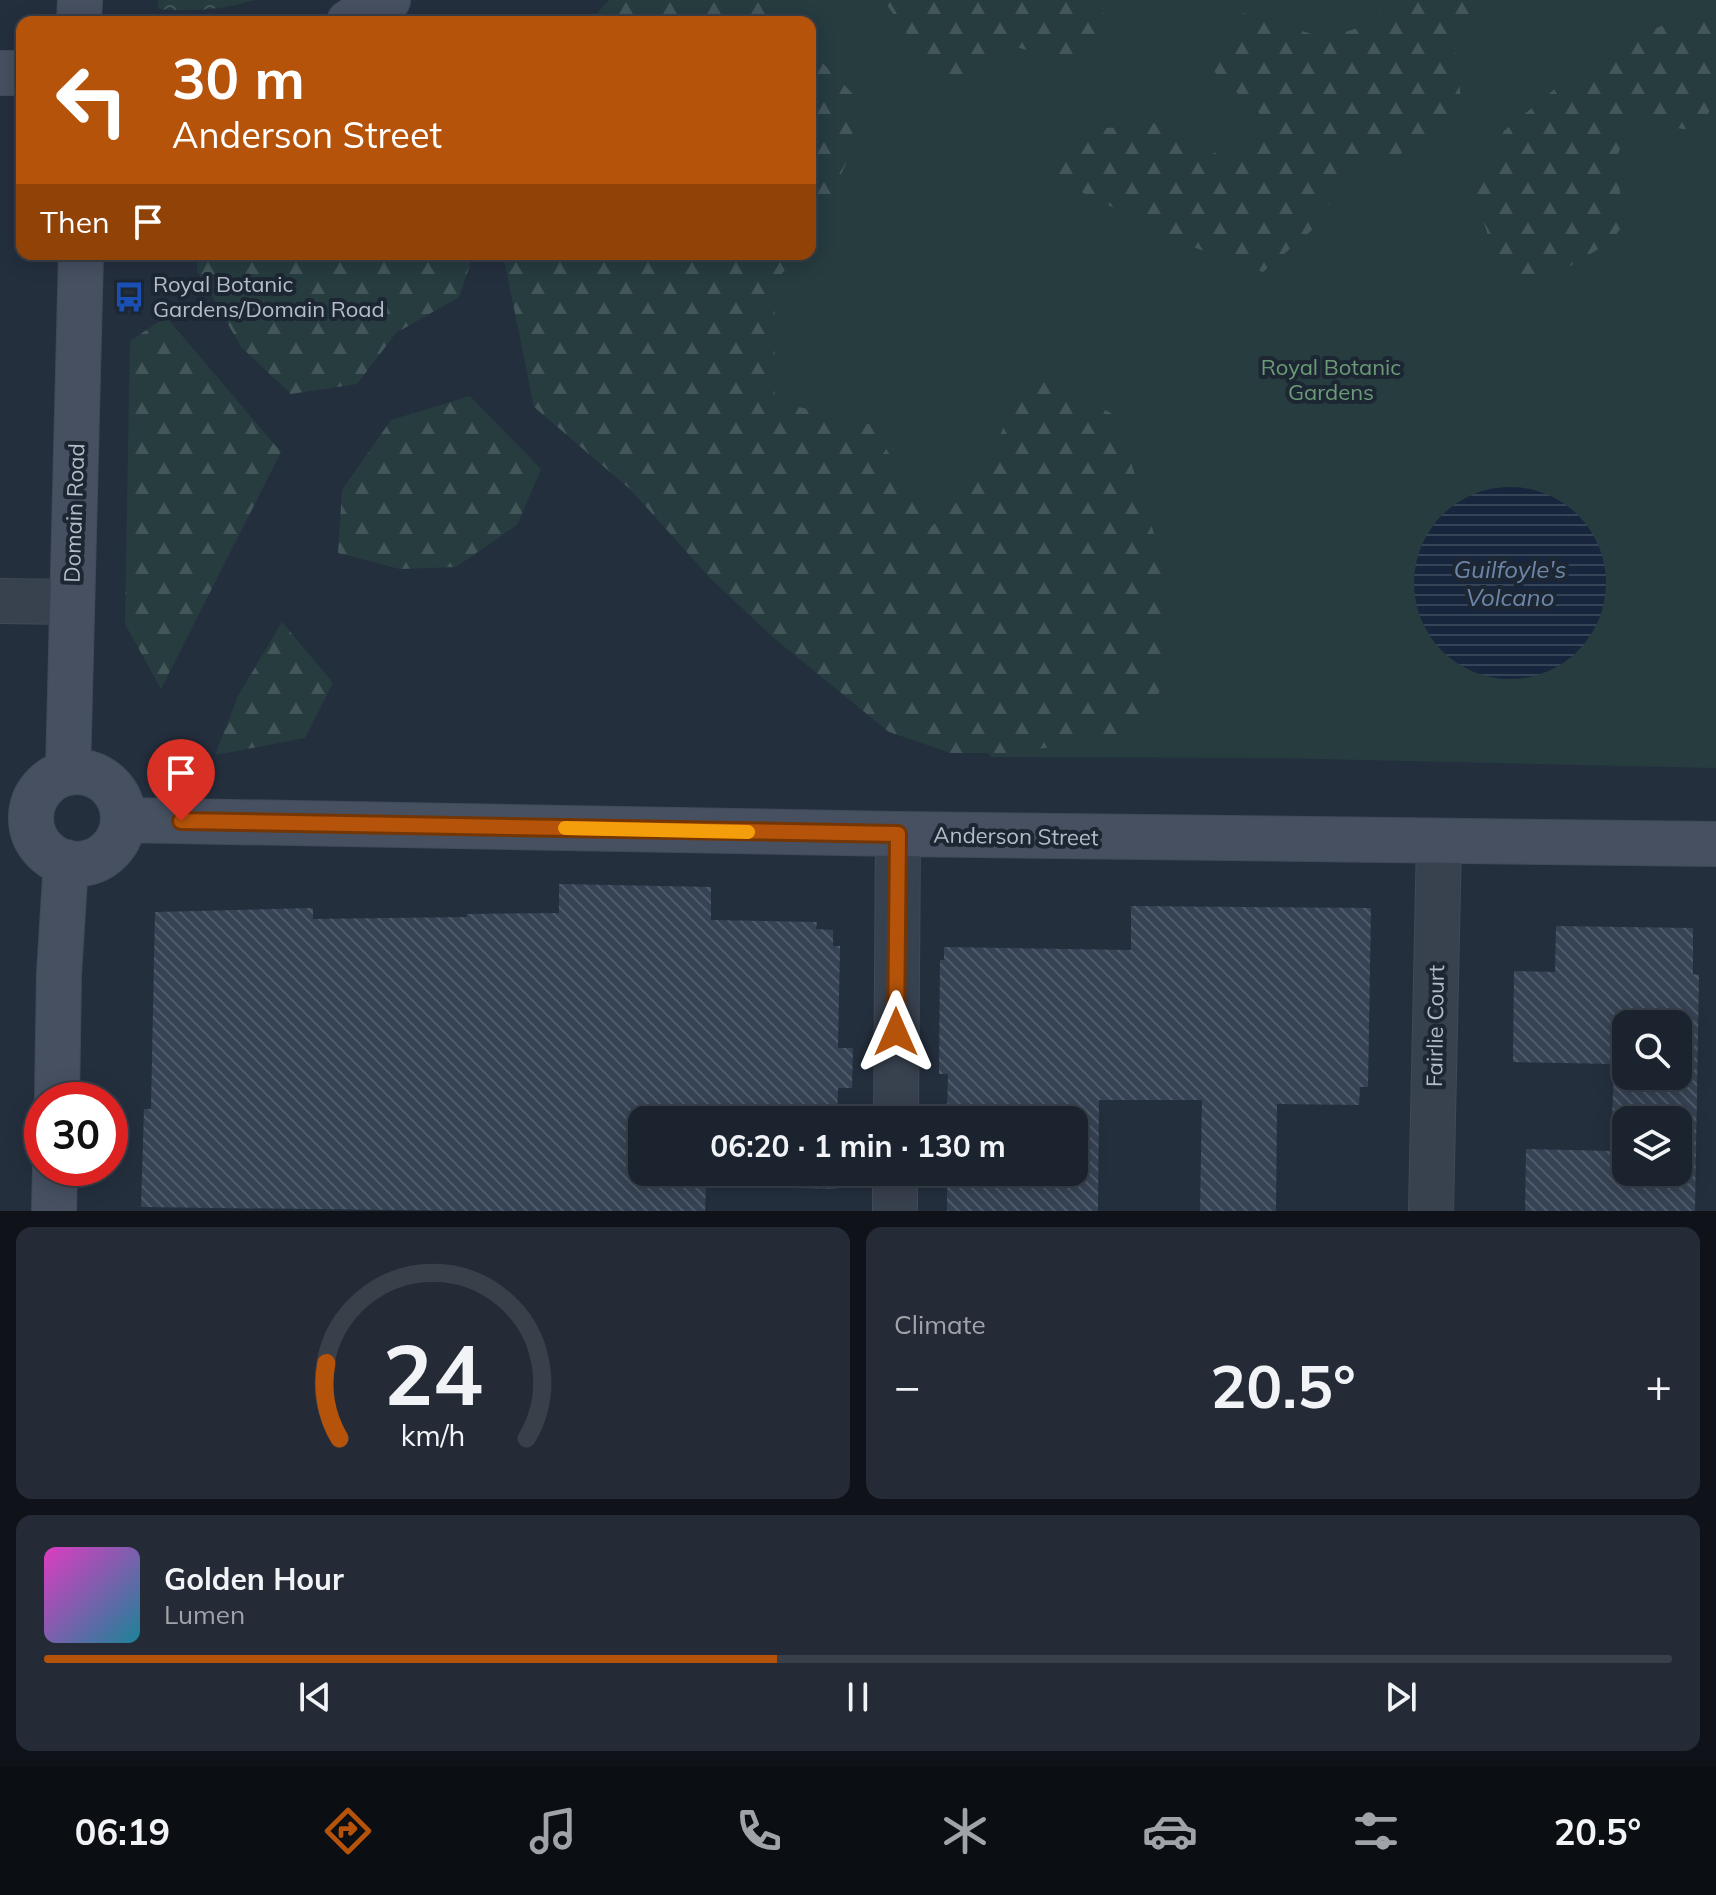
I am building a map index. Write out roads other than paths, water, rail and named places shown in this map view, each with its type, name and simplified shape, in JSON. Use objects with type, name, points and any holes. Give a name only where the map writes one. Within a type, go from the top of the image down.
[{"type":"street","points":[[360,16],[388,0]]},
{"type":"street","name":"Domain Road","points":[[68,772],[81,260]]},
{"type":"street","points":[[0,601],[72,602]]},
{"type":"street","points":[[68,772],[94,774],[106,782],[116,792],[124,820],[121,834],[105,855],[80,864],[54,857],[43,848],[35,837],[32,824],[32,810],[44,785],[68,772]]},
{"type":"street","name":"Anderson Street","points":[[124,820],[1716,844]]},
{"type":"street","points":[[896,1106],[898,834]]},
{"type":"street","name":"Fairlie Court","points":[[1431,1211],[1439,841]]},
{"type":"street","points":[[57,1082],[59,974],[66,862]]},
{"type":"street","points":[[54,1211],[55,1186]]},
{"type":"street","points":[[895,1186],[895,1211]]},
{"type":"water","name":"Guilfoyle's Volcano","points":[[1510,487],[1547,495],[1578,515],[1598,546],[1606,583],[1598,620],[1578,651],[1547,671],[1510,679],[1473,671],[1442,651],[1422,620],[1414,583],[1422,546],[1442,515],[1473,495]]},
{"type":"place","name":"Royal Botanic Gardens/Domain Road","points":[[129,297]]},
{"type":"park label","name":"Royal Botanic Gardens","points":[[1331,380]]}]
